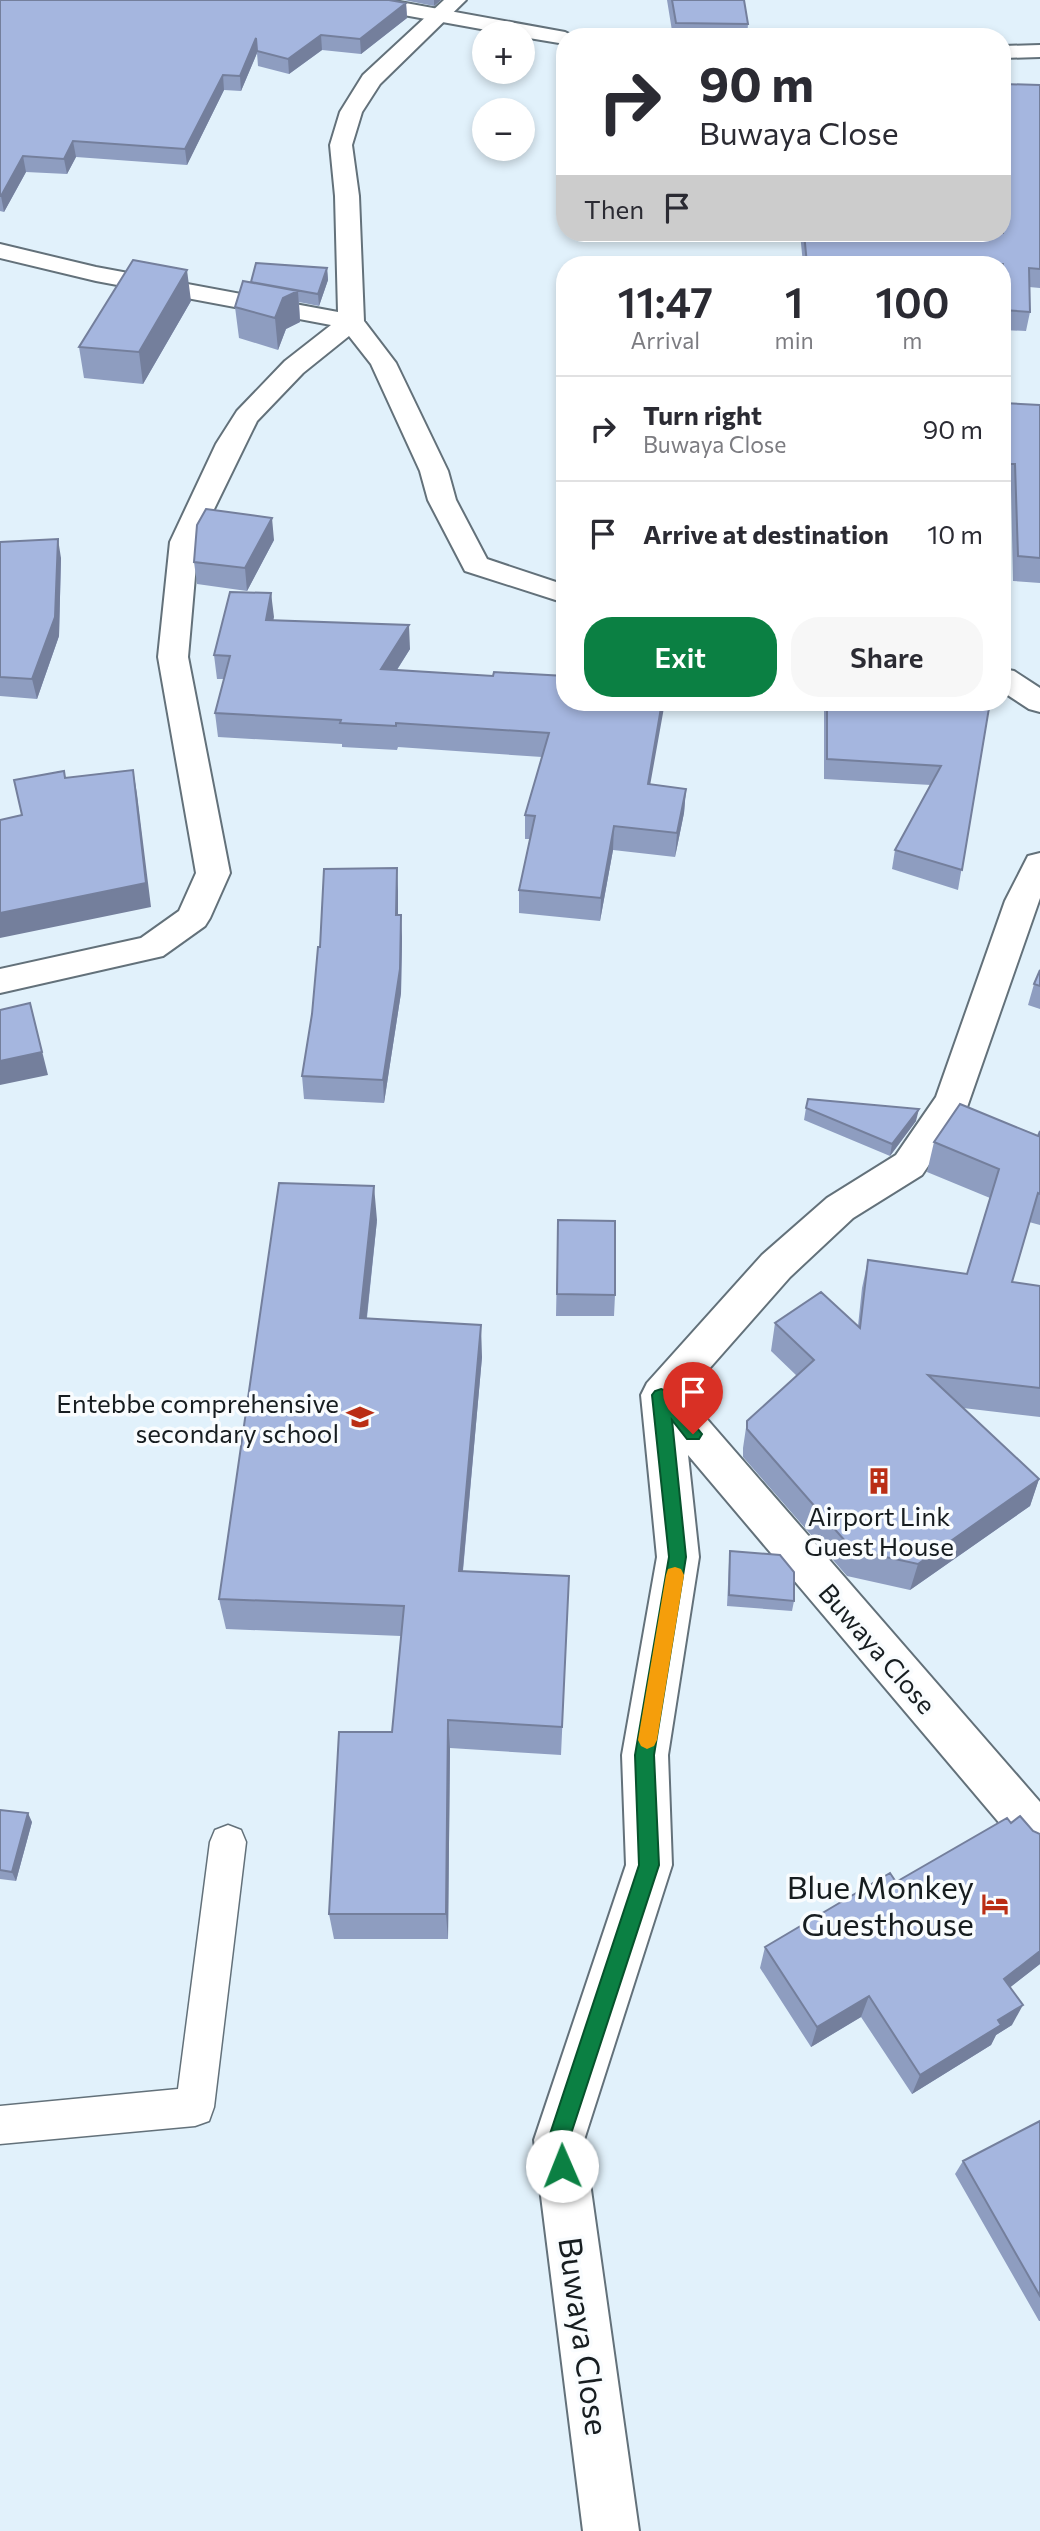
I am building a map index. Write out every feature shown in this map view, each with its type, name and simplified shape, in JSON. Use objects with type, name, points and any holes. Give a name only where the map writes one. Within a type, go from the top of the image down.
[{"type":"street","points":[[354,0],[449,8],[556,36]]},
{"type":"street","points":[[449,8],[371,80],[351,112],[341,145],[347,196],[351,322],[383,363],[434,471],[442,500],[475,565],[556,591]]},
{"type":"street","points":[[1011,52],[1040,51]]},
{"type":"street","points":[[0,251],[96,274],[203,292],[351,322]]},
{"type":"street","points":[[0,981],[151,948],[193,918],[213,873],[173,657],[184,542],[230,444],[246,417],[293,367],[351,322]]},
{"type":"street","points":[[1011,683],[1040,702]]},
{"type":"street","points":[[661,1395],[776,1266],[840,1209],[909,1165],[953,1101],[1022,901],[1040,864]]},
{"type":"street","name":"Buwaya Close","points":[[661,1395],[1040,1836]]},
{"type":"street","name":"Buwaya Close","points":[[611,2531],[559,2140],[649,1865],[645,1755],[678,1557],[661,1395]]},
{"type":"lane","points":[[0,2125],[195,2107],[229,1843]]},
{"type":"building","points":[[0,0],[389,0],[406,3],[360,39],[321,35],[288,59],[257,51],[256,38],[240,76],[223,75],[185,149],[73,141],[64,159],[23,156],[0,196]]},
{"type":"building","points":[[672,0],[744,0],[748,24],[676,23]]},
{"type":"building","points":[[1011,84],[1040,85],[1040,269],[1029,268],[1030,312],[1011,311],[1011,256],[806,256],[805,242],[1011,242]]},
{"type":"building","points":[[133,260],[187,270],[139,352],[79,347]]},
{"type":"building","points":[[256,263],[327,268],[318,294],[251,282]]},
{"type":"building","points":[[243,281],[298,291],[283,298],[275,318],[235,307]]},
{"type":"building","points":[[1011,403],[1040,405],[1040,558],[1018,556],[1015,464],[1011,464]]},
{"type":"building","points":[[206,509],[272,518],[245,568],[194,562],[197,525]]},
{"type":"building","points":[[58,539],[55,617],[32,679],[0,677],[0,542]]},
{"type":"building","points":[[230,592],[271,593],[266,620],[409,625],[381,669],[493,676],[494,672],[556,675],[556,711],[660,711],[648,784],[686,789],[677,833],[614,826],[601,898],[519,890],[535,816],[525,815],[549,733],[396,723],[396,726],[340,723],[341,720],[215,713],[230,656],[214,655]]},
{"type":"building","points":[[827,711],[988,711],[962,870],[895,850],[941,766],[827,759]]},
{"type":"building","points":[[133,770],[146,883],[0,913],[0,820],[22,815],[14,780],[64,771],[65,778]]},
{"type":"building","points":[[397,868],[396,915],[401,915],[400,969],[383,1080],[302,1076],[320,947],[324,869]]},
{"type":"building","points":[[1040,970],[1040,986],[1034,984]]},
{"type":"building","points":[[30,1003],[42,1052],[0,1061],[0,1010]]},
{"type":"building","points":[[808,1099],[919,1109],[892,1144],[806,1108]]},
{"type":"building","points":[[960,1104],[1038,1136],[1040,1131],[1040,1194],[1038,1193],[1012,1282],[1040,1286],[1040,1388],[928,1375],[1039,1479],[918,1564],[853,1550],[747,1429],[747,1421],[814,1360],[775,1323],[821,1292],[860,1328],[868,1260],[967,1274],[999,1169],[934,1142]]},
{"type":"building","points":[[279,1183],[374,1186],[360,1318],[481,1325],[459,1571],[569,1576],[562,1727],[448,1720],[446,1914],[329,1914],[339,1732],[392,1732],[404,1606],[219,1599]]},
{"type":"building","points":[[558,1220],[615,1221],[615,1295],[557,1294]]},
{"type":"building","points":[[730,1551],[780,1555],[794,1572],[794,1601],[729,1595]]},
{"type":"building","points":[[0,1810],[28,1813],[12,1872],[0,1870]]},
{"type":"building","points":[[1020,1816],[1033,1831],[1040,1834],[1040,1951],[1004,1979],[1023,2005],[998,2020],[1001,2025],[920,2075],[869,1996],[817,2027],[765,1947],[890,1873],[896,1882],[1007,1818],[1011,1823]]},
{"type":"building","points":[[1040,2121],[1040,2296],[963,2161]]},
{"type":"slow traffic","points":[[647,1740],[675,1575]]},
{"type":"place","name":"Entebbe comprehensive secondary school","points":[[360,1417]]},
{"type":"place","name":"Airport Link Guest House","points":[[879,1481]]},
{"type":"place","name":"Blue Monkey Guesthouse","points":[[995,1904]]},
{"type":"route","points":[[562,2166],[559,2140],[649,1865],[645,1755],[678,1557],[661,1395],[693,1434]]}]
